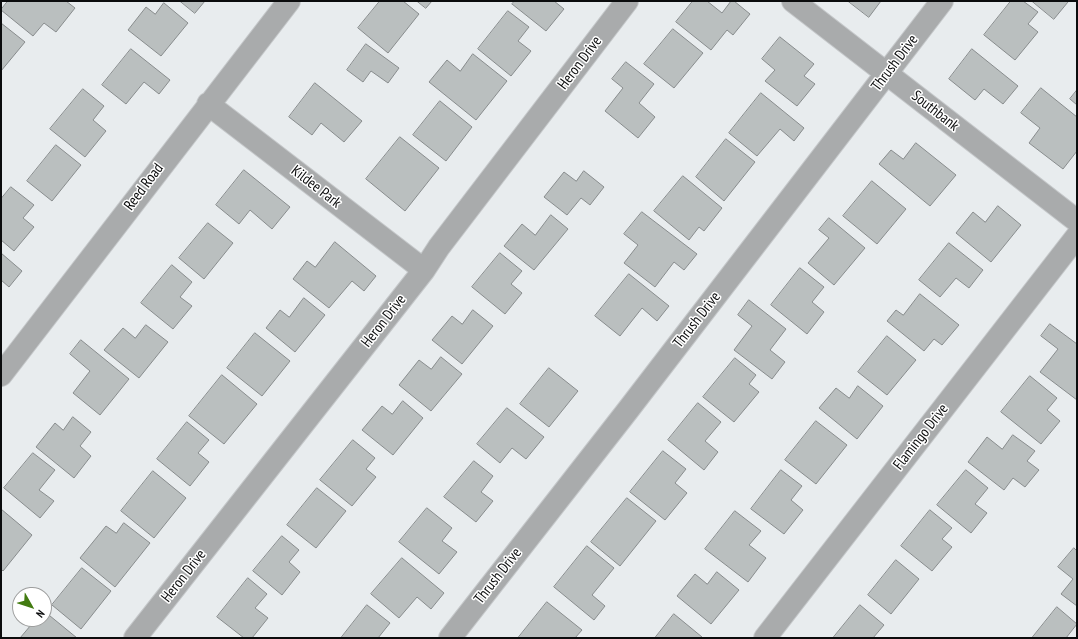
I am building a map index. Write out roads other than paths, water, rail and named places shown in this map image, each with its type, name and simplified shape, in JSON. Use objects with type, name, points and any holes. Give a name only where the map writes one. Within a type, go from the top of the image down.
[{"type":"street","name":"Reed Road","points":[[1,375],[208,104],[289,1]]},
{"type":"street","name":"Heron Drive","points":[[135,638],[424,270],[439,247],[627,1]]},
{"type":"street","name":"Southbank","points":[[793,1],[1077,221]]},
{"type":"street","name":"Thrush Drive","points":[[450,638],[942,1]]},
{"type":"street","name":"Kildee Park","points":[[208,104],[424,270]]},
{"type":"street","name":"Flamingo Drive","points":[[765,638],[1077,236]]}]
